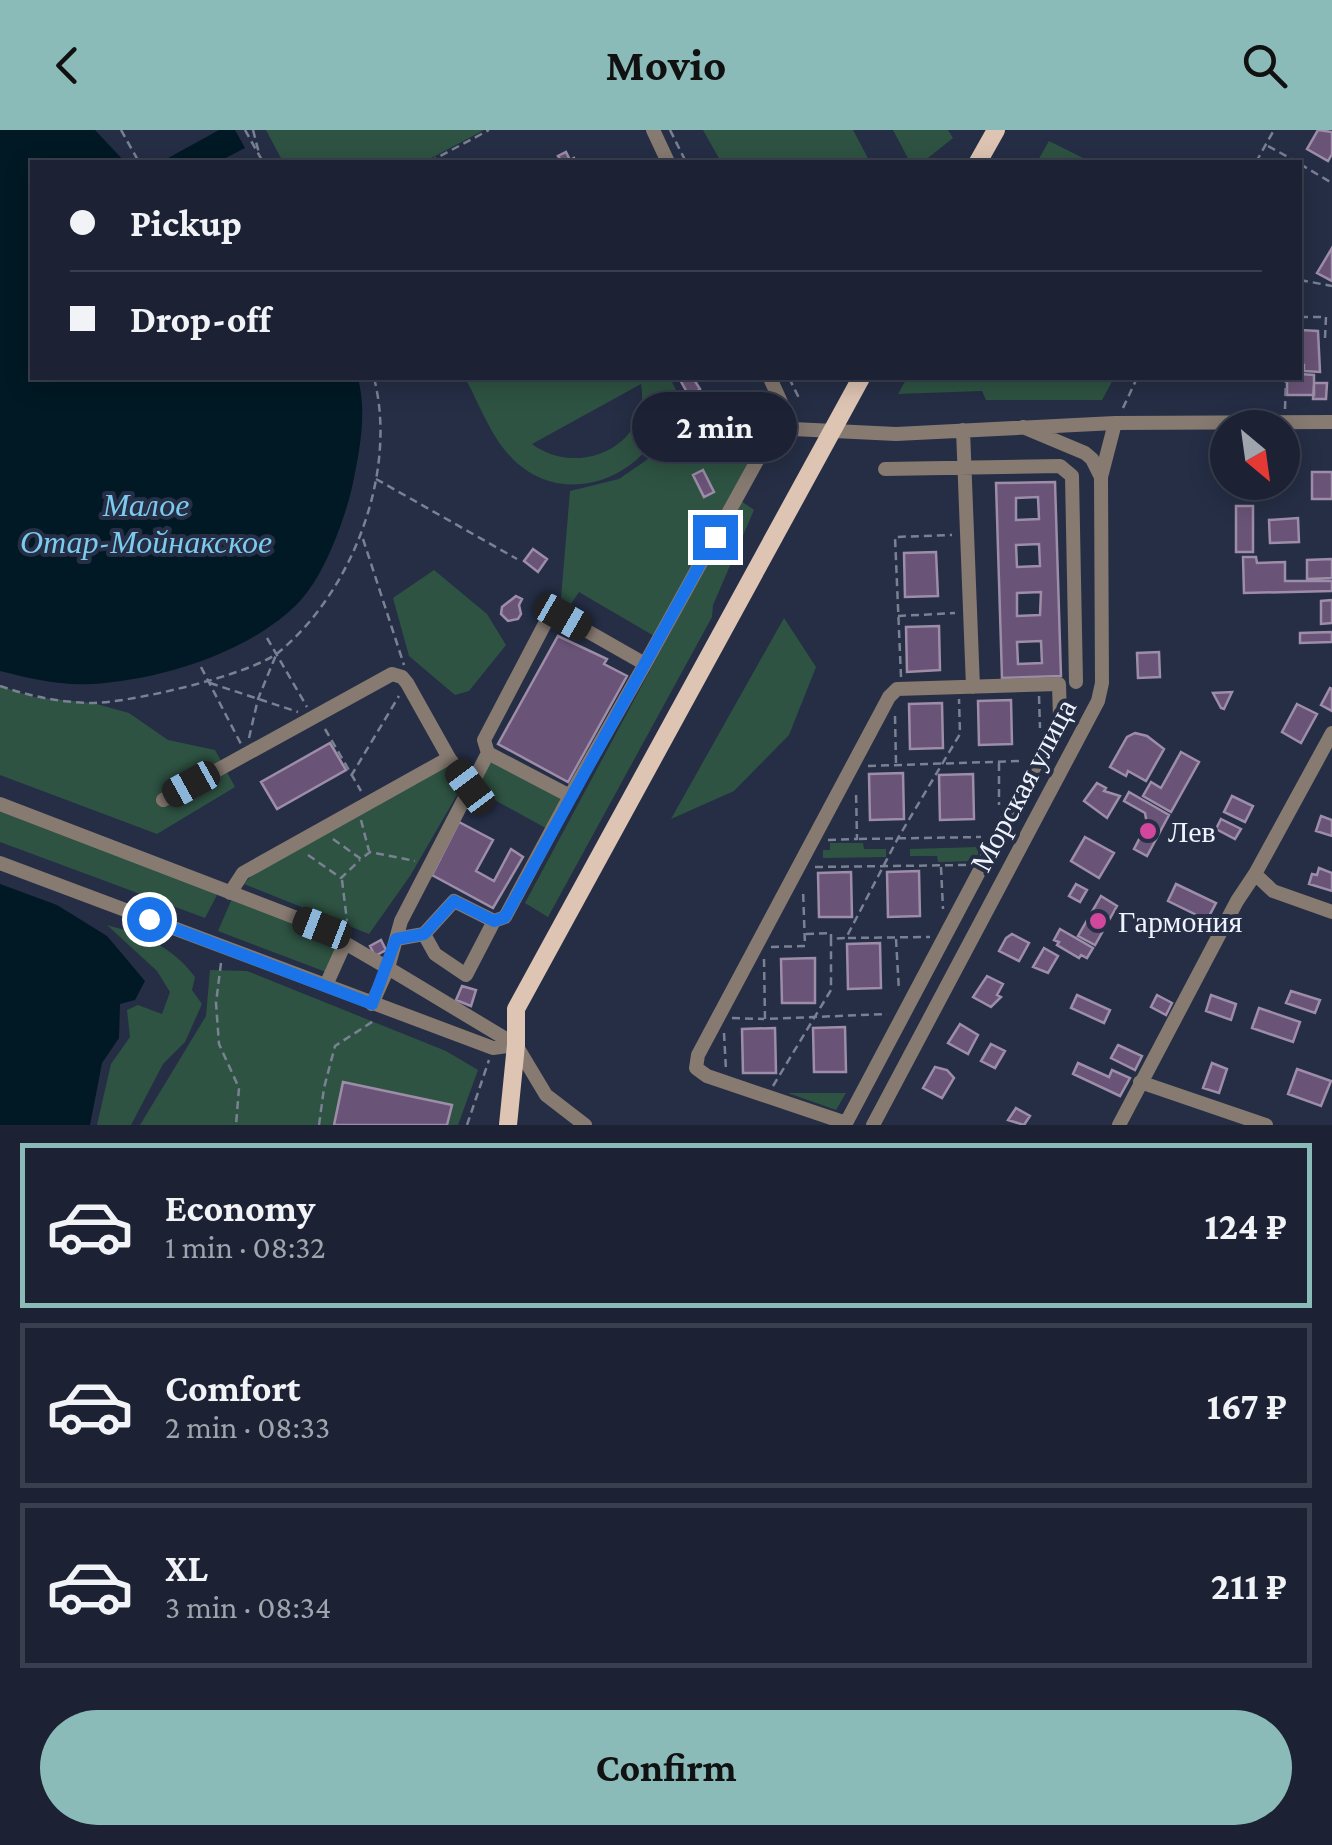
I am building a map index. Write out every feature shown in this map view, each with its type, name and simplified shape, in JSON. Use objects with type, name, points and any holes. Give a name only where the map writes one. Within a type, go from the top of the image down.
[{"type":"main road","points":[[979,160],[996,130]]},
{"type":"main road","points":[[508,1125],[516,1008],[860,380]]},
{"type":"street","points":[[653,130],[667,160]]},
{"type":"street","points":[[771,380],[794,428],[896,434],[1210,421]]},
{"type":"street","points":[[424,934],[435,954],[466,974],[494,921],[505,917],[785,410]]},
{"type":"street","points":[[1300,421],[1332,422]]},
{"type":"street","name":"Морская улица","points":[[874,1125],[1092,715],[1102,683],[1101,477],[1116,423]]},
{"type":"street","points":[[1024,427],[1085,453],[1101,477]]},
{"type":"street","points":[[963,430],[966,687]]},
{"type":"street","points":[[885,469],[1060,466],[1072,476],[1076,682]]},
{"type":"street","points":[[372,1004],[402,921],[488,753],[484,740],[549,616],[559,615],[645,664]]},
{"type":"street","points":[[163,800],[392,674],[407,683],[470,787]]},
{"type":"street","points":[[1058,684],[1060,719],[846,1123],[707,1076],[696,1068],[698,1055],[889,696],[901,689],[1076,682],[1102,683]]},
{"type":"street","points":[[1119,1125],[1332,732]]},
{"type":"street","points":[[488,753],[570,796]]},
{"type":"street","points":[[230,893],[244,873],[449,758]]},
{"type":"street","points":[[0,804],[346,936],[388,968],[516,1045],[546,1095],[585,1125]]},
{"type":"street","points":[[0,863],[492,1048],[516,1045]]},
{"type":"street","points":[[1255,874],[1272,891],[1332,912]]},
{"type":"street","points":[[396,939],[424,934],[454,901],[494,921]]},
{"type":"street","points":[[326,985],[346,936]]},
{"type":"street","points":[[1140,1082],[1266,1125]]},
{"type":"path","points":[[121,130],[138,160]]},
{"type":"path","points":[[245,130],[261,160]]},
{"type":"path","points":[[253,130],[260,157]]},
{"type":"path","points":[[433,160],[489,130]]},
{"type":"path","points":[[670,130],[685,160]]},
{"type":"path","points":[[1257,160],[1274,130]]},
{"type":"path","points":[[1265,144],[1293,160]]},
{"type":"path","points":[[1302,165],[1332,182]]},
{"type":"path","points":[[1302,280],[1332,286]]},
{"type":"path","points":[[1302,316],[1326,317],[1325,338]]},
{"type":"path","points":[[246,754],[258,699],[277,654],[324,603],[362,536],[378,444],[374,380]]},
{"type":"path","points":[[790,380],[799,398]]},
{"type":"path","points":[[1116,423],[1137,380]]},
{"type":"path","points":[[1284,410],[1286,380]]},
{"type":"path","points":[[375,478],[517,559]]},
{"type":"path","points":[[901,689],[895,537],[954,535]]},
{"type":"path","points":[[351,776],[407,683],[362,536]]},
{"type":"path","points":[[898,616],[956,613]]},
{"type":"path","points":[[266,638],[351,776],[362,805],[370,852]]},
{"type":"path","points":[[0,686],[32,697],[93,703],[207,682],[277,654]]},
{"type":"path","points":[[201,667],[246,754]]},
{"type":"path","points":[[207,682],[315,716]]},
{"type":"path","points":[[846,938],[898,838],[960,734],[966,687]]},
{"type":"path","points":[[855,766],[999,762],[1038,757],[1039,694]]},
{"type":"path","points":[[895,716],[896,765]]},
{"type":"path","points":[[999,762],[999,809]]},
{"type":"path","points":[[856,784],[857,839]]},
{"type":"path","points":[[319,830],[362,860]]},
{"type":"path","points":[[824,840],[993,837]]},
{"type":"path","points":[[293,845],[342,878]]},
{"type":"path","points":[[370,852],[431,864]]},
{"type":"path","points":[[342,878],[370,852]]},
{"type":"path","points":[[808,867],[978,864]]},
{"type":"path","points":[[941,865],[944,925]]},
{"type":"path","points":[[342,878],[346,936]]},
{"type":"path","points":[[765,945],[805,946],[802,878],[796,890]]},
{"type":"path","points":[[793,913],[804,913]]},
{"type":"path","points":[[766,1096],[830,990],[831,933],[804,934]]},
{"type":"path","points":[[831,939],[938,937]]},
{"type":"path","points":[[896,938],[900,1005]]},
{"type":"path","points":[[756,962],[765,945]]},
{"type":"path","points":[[765,945],[766,1019]]},
{"type":"path","points":[[223,947],[216,1002],[219,1044],[239,1088],[236,1125]]},
{"type":"path","points":[[319,1125],[335,1046],[391,1010]]},
{"type":"path","points":[[726,1078],[724,1018],[895,1014]]},
{"type":"path","points":[[467,1125],[492,1048]]},
{"type":"path","points":[[714,1057],[725,1056]]},
{"type":"green space","points":[[266,130],[484,130],[428,160],[282,160]]},
{"type":"green space","points":[[703,130],[853,130],[869,160],[720,160]]},
{"type":"green space","points":[[893,130],[948,130],[953,138],[926,160],[909,160]]},
{"type":"green space","points":[[1049,141],[1087,160],[1038,160]]},
{"type":"green space","points":[[466,380],[671,380],[679,396],[666,403],[663,428],[637,459],[621,471],[584,484],[545,480],[527,471],[491,430]],"holes":[[[641,384],[641,406],[624,439],[590,456],[570,458],[532,444]]]},
{"type":"green space","points":[[906,380],[1113,380],[1102,400],[986,400],[982,391],[898,394]]},
{"type":"green space","points":[[711,401],[776,401],[775,413],[654,636],[579,592],[571,604],[561,598],[570,491],[619,479],[648,459],[669,426]]},
{"type":"green space","points":[[741,501],[754,510],[713,605],[712,617],[548,917],[525,903]]},
{"type":"green space","points":[[434,570],[487,614],[506,645],[469,691],[455,695],[409,656],[393,598]]},
{"type":"green space","points":[[784,618],[816,667],[789,735],[734,791],[671,819]]},
{"type":"green space","points":[[0,686],[33,697],[93,703],[129,713],[168,740],[215,750],[235,787],[157,834],[0,775]]},
{"type":"green space","points":[[488,753],[570,796],[551,831],[471,787]]},
{"type":"green space","points":[[448,765],[461,788],[410,876],[369,934],[244,884],[256,871]]},
{"type":"green space","points":[[0,805],[196,879],[217,895],[205,918],[0,842]]},
{"type":"green space","points":[[830,843],[863,843],[864,849],[886,849],[886,857],[823,858],[823,850],[830,850]]},
{"type":"green space","points":[[978,847],[978,855],[972,855],[972,861],[938,862],[937,856],[910,856],[910,849]]},
{"type":"green space","points":[[234,894],[322,928],[338,945],[326,972],[218,931]]},
{"type":"green space","points":[[107,925],[145,938],[177,957],[195,977],[192,990],[202,1004],[185,1042],[163,1064],[131,1125],[97,1125],[111,1064],[130,1037],[127,1010],[138,1005],[162,1014],[170,992],[157,971]]},
{"type":"green space","points":[[210,970],[247,971],[446,1051],[478,1070],[458,1125],[140,1125],[206,1016]]},
{"type":"green space","points":[[788,1093],[846,1093],[836,1110]]},
{"type":"water","name":"Малое Отар-Мойнакское","points":[[0,130],[95,130],[123,160],[30,160],[30,380],[358,380],[360,444],[339,529],[318,576],[300,601],[257,635],[203,660],[118,681],[56,683],[0,671]]},
{"type":"water","points":[[219,130],[235,130],[245,148],[222,160],[165,160]]},
{"type":"water","points":[[0,884],[57,905],[107,936],[145,981],[135,1000],[120,1004],[119,1038],[102,1063],[90,1125],[0,1125]]},
{"type":"building","points":[[1318,130],[1332,132],[1332,154],[1328,161],[1307,149]]},
{"type":"building","points":[[1332,248],[1332,281],[1317,273]]},
{"type":"building","points":[[1302,330],[1318,331],[1320,372],[1304,371]]},
{"type":"building","points":[[1302,374],[1314,375],[1314,395],[1287,395],[1287,380],[1302,380]]},
{"type":"building","points":[[680,380],[694,380],[700,389],[696,392],[699,397],[692,401]]},
{"type":"building","points":[[1314,383],[1327,383],[1326,399],[1313,399]]},
{"type":"building","points":[[703,470],[714,492],[704,497],[693,475]]},
{"type":"building","points":[[1312,472],[1332,472],[1332,499],[1312,499]]},
{"type":"building","points":[[1055,482],[1061,676],[1002,678],[996,483]],"holes":[[[1038,497],[1039,519],[1016,520],[1016,498]],[[1039,544],[1040,566],[1017,567],[1016,545]],[[1041,592],[1040,615],[1017,616],[1017,593]],[[1041,641],[1042,663],[1018,664],[1017,642]]]},
{"type":"building","points":[[1236,506],[1253,506],[1253,552],[1236,552]]},
{"type":"building","points":[[1298,518],[1299,542],[1270,543],[1269,520]]},
{"type":"building","points":[[533,549],[547,559],[538,572],[524,561]]},
{"type":"building","points":[[936,552],[938,596],[905,597],[904,553]]},
{"type":"building","points":[[1243,557],[1256,557],[1257,563],[1285,562],[1285,581],[1332,581],[1332,591],[1244,593]]},
{"type":"building","points":[[1332,559],[1332,578],[1307,579],[1307,560]]},
{"type":"building","points":[[516,596],[522,599],[521,614],[508,621],[501,614],[502,607]]},
{"type":"building","points":[[1332,600],[1332,623],[1321,624],[1321,601]]},
{"type":"building","points":[[939,626],[940,670],[907,672],[906,627]]},
{"type":"building","points":[[1332,632],[1332,642],[1300,643],[1300,633]]},
{"type":"building","points":[[558,636],[607,659],[604,664],[627,676],[568,782],[498,744]]},
{"type":"building","points":[[1159,652],[1160,677],[1138,678],[1137,653]]},
{"type":"building","points":[[1332,689],[1332,711],[1321,705]]},
{"type":"building","points":[[1232,692],[1224,709],[1221,708],[1213,693]]},
{"type":"building","points":[[1011,700],[1012,744],[979,745],[978,701]]},
{"type":"building","points":[[942,703],[943,748],[910,749],[909,704]]},
{"type":"building","points":[[1297,704],[1317,714],[1301,743],[1282,732]]},
{"type":"building","points":[[1135,733],[1147,736],[1164,749],[1146,781],[1110,767],[1127,737]]},
{"type":"building","points":[[330,743],[346,770],[277,809],[261,782]]},
{"type":"building","points":[[1181,752],[1199,762],[1171,812],[1143,796],[1151,782],[1161,788]]},
{"type":"building","points":[[903,773],[904,819],[870,820],[869,774]]},
{"type":"building","points":[[973,774],[974,819],[940,820],[939,775]]},
{"type":"building","points":[[1097,783],[1106,788],[1104,791],[1120,796],[1107,818],[1084,801]]},
{"type":"building","points":[[1129,792],[1169,815],[1147,856],[1134,849],[1147,824],[1145,813],[1124,801]]},
{"type":"building","points":[[1232,796],[1253,806],[1245,822],[1224,812]]},
{"type":"building","points":[[1321,816],[1332,820],[1332,836],[1316,831]]},
{"type":"building","points":[[1221,819],[1241,829],[1235,839],[1216,829]]},
{"type":"building","points":[[459,822],[493,840],[476,871],[494,881],[511,849],[523,857],[493,908],[432,875]]},
{"type":"building","points":[[1085,837],[1114,853],[1099,878],[1071,861]]},
{"type":"building","points":[[1319,868],[1332,873],[1332,891],[1309,884]]},
{"type":"building","points":[[919,871],[920,916],[888,917],[887,872]]},
{"type":"building","points":[[851,872],[852,917],[819,917],[818,873]]},
{"type":"building","points":[[1076,884],[1087,890],[1080,902],[1069,896]]},
{"type":"building","points":[[1176,884],[1216,903],[1207,920],[1168,901]]},
{"type":"building","name":"Гармония","points":[[1101,896],[1117,906],[1095,945],[1078,936]]},
{"type":"building","points":[[1060,929],[1093,948],[1087,958],[1079,958],[1057,945],[1059,942],[1054,940]]},
{"type":"building","points":[[1012,934],[1029,943],[1019,961],[999,951]]},
{"type":"building","points":[[381,940],[386,950],[375,956],[370,946]]},
{"type":"building","points":[[880,943],[881,988],[848,989],[847,944]]},
{"type":"building","points":[[1044,948],[1058,956],[1048,973],[1033,967]]},
{"type":"building","points":[[815,958],[815,1003],[782,1003],[781,959]]},
{"type":"building","points":[[987,976],[1003,984],[997,995],[1001,997],[991,1007],[973,997]]},
{"type":"building","points":[[462,986],[476,990],[471,1006],[456,1000]]},
{"type":"building","points":[[1291,991],[1320,1000],[1315,1013],[1286,1003]]},
{"type":"building","points":[[1077,995],[1110,1010],[1104,1023],[1071,1008]]},
{"type":"building","points":[[1157,995],[1172,1003],[1166,1015],[1151,1007]]},
{"type":"building","points":[[1211,995],[1236,1004],[1231,1020],[1206,1011]]},
{"type":"building","points":[[1259,1008],[1300,1022],[1293,1042],[1252,1028]]},
{"type":"building","points":[[960,1024],[978,1035],[968,1054],[948,1043]]},
{"type":"building","points":[[845,1027],[846,1072],[814,1072],[813,1028]]},
{"type":"building","points":[[775,1028],[776,1073],[743,1073],[742,1029]]},
{"type":"building","points":[[991,1044],[1005,1051],[995,1068],[981,1061]]},
{"type":"building","points":[[1118,1045],[1142,1056],[1135,1070],[1111,1058]]},
{"type":"building","points":[[1078,1063],[1109,1077],[1112,1070],[1130,1078],[1120,1096],[1073,1074]]},
{"type":"building","points":[[1212,1063],[1227,1069],[1219,1093],[1203,1088]]},
{"type":"building","points":[[935,1067],[947,1070],[954,1078],[942,1098],[923,1088]]},
{"type":"building","points":[[1297,1069],[1331,1081],[1321,1106],[1288,1094]]},
{"type":"building","points":[[343,1082],[452,1105],[447,1125],[334,1125]]},
{"type":"building","points":[[1016,1108],[1030,1116],[1024,1125],[1008,1120]]},
{"type":"place","name":"Лев","points":[[1148,831]]},
{"type":"place","name":"Гармония","points":[[1098,921]]},
{"type":"route","points":[[149,919],[372,1004],[396,939],[424,934],[454,901],[494,921],[505,917],[715,537]]}]
